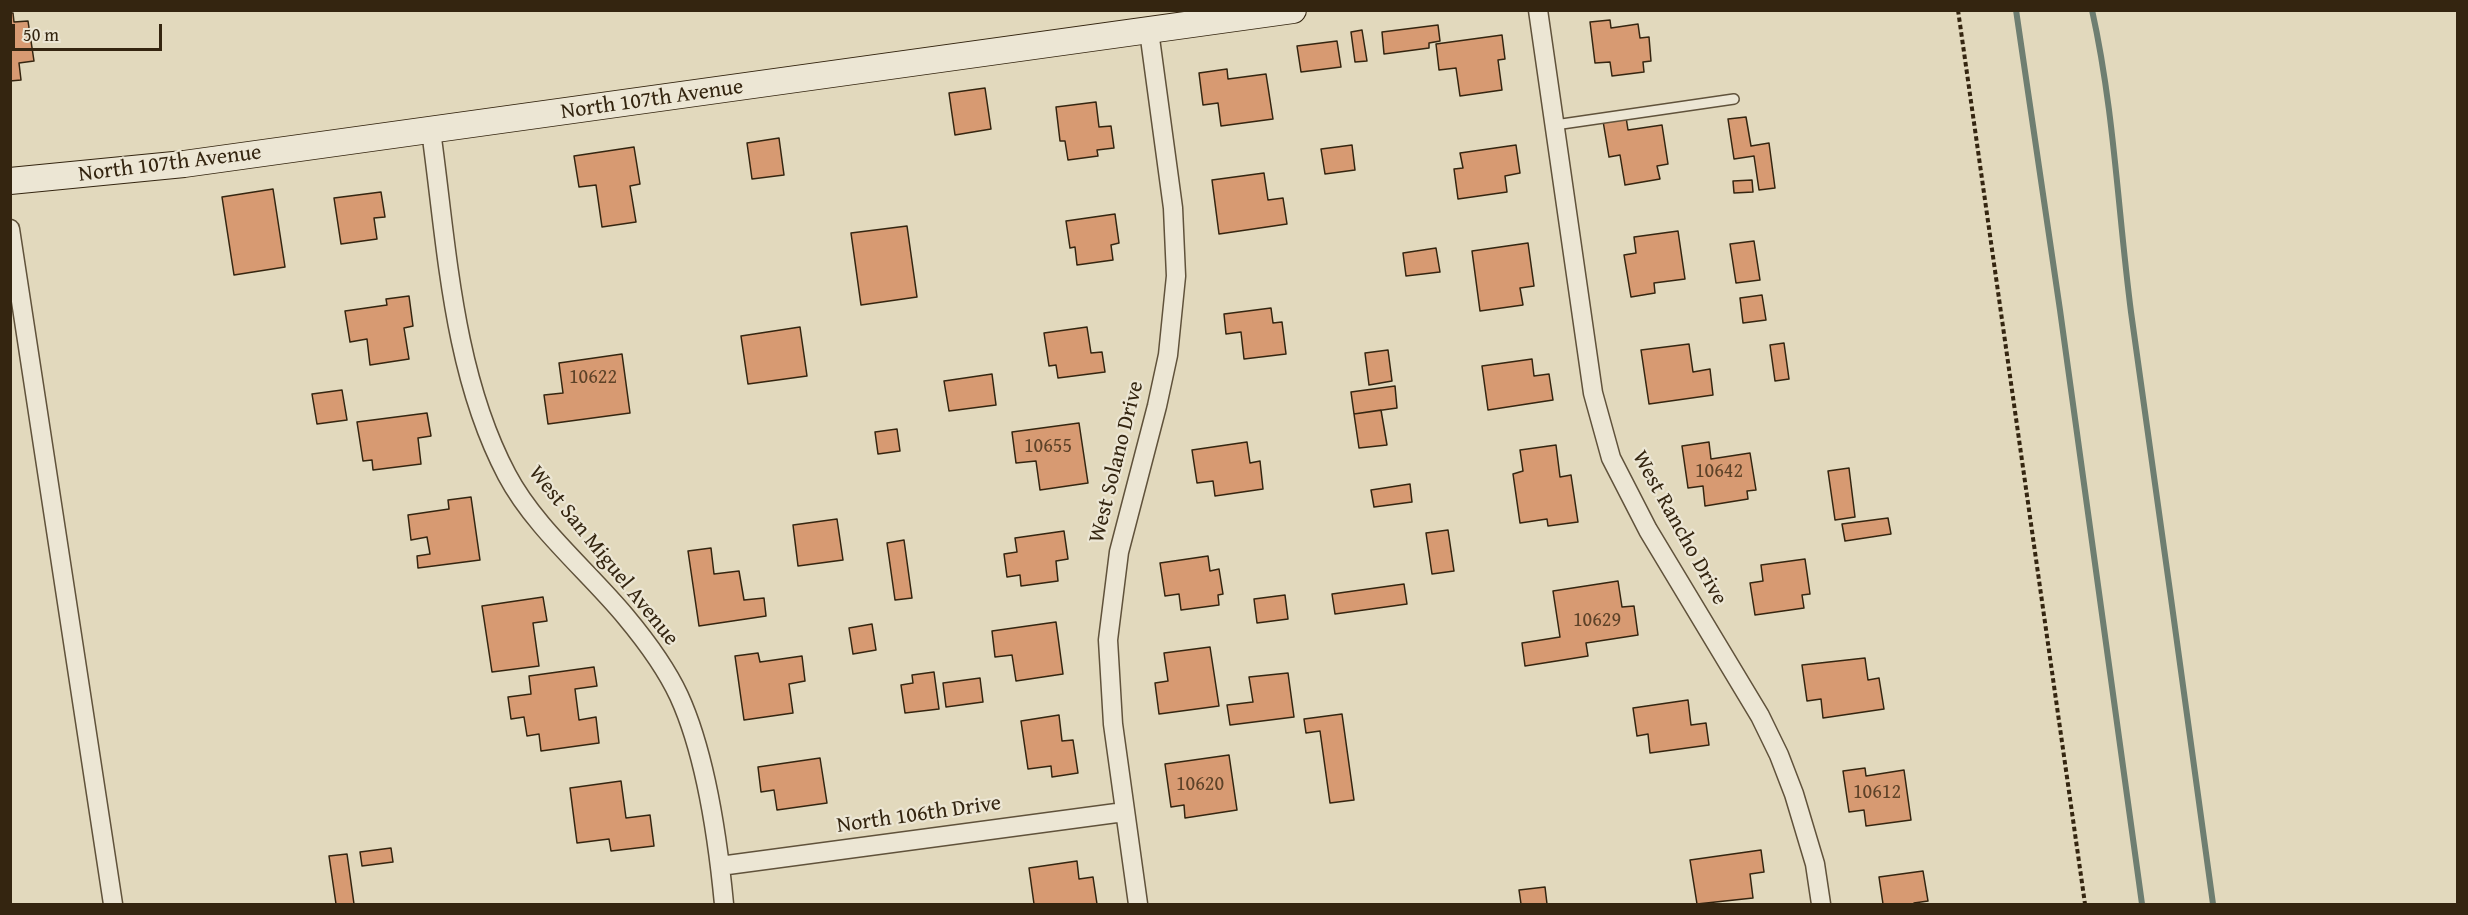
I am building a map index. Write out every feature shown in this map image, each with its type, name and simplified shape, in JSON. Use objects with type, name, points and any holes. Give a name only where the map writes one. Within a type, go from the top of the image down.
[{"type":"street","name":"North 107th Avenue","points":[[10,182],[184,164],[431,131],[1293,10]]},
{"type":"street","name":"West Rancho Drive","points":[[1538,10],[1593,393],[1611,458],[1647,530],[1760,716],[1779,755],[1794,794],[1815,864],[1821,904]]},
{"type":"street","name":"West Solano Drive","points":[[1138,904],[1108,678],[1108,640],[1113,589],[1126,516],[1157,406],[1168,355],[1176,276],[1173,208],[1149,31]]},
{"type":"street","name":"West San Miguel Avenue","points":[[431,131],[465,363],[492,446],[508,478],[536,517],[626,617],[658,660],[679,697],[703,776],[720,866],[724,904]]},
{"type":"street","points":[[10,229],[113,904]]},
{"type":"street","name":"North 106th Drive","points":[[720,866],[1124,812]]},
{"type":"lane","points":[[1556,125],[1734,99]]},
{"type":"path","points":[[1958,10],[2085,904]]},
{"type":"building","points":[[10,13],[13,13],[14,22],[28,21],[34,61],[19,63],[21,80],[10,81]]},
{"type":"building","points":[[1610,20],[1611,28],[1638,24],[1640,38],[1649,37],[1651,61],[1643,62],[1644,72],[1612,76],[1610,62],[1595,63],[1590,22]]},
{"type":"building","points":[[1438,25],[1440,41],[1429,43],[1429,48],[1384,54],[1382,32]]},
{"type":"building","points":[[1362,30],[1367,61],[1355,62],[1351,32]]},
{"type":"building","points":[[1502,35],[1505,59],[1498,60],[1502,90],[1460,96],[1456,68],[1439,70],[1436,44]]},
{"type":"building","points":[[1337,41],[1341,67],[1301,72],[1297,46]]},
{"type":"building","points":[[1227,69],[1228,79],[1266,74],[1273,119],[1221,126],[1218,103],[1203,105],[1199,73]]},
{"type":"building","points":[[985,88],[991,129],[955,135],[949,93]]},
{"type":"building","points":[[1096,102],[1099,127],[1111,126],[1114,148],[1097,150],[1098,156],[1068,160],[1065,141],[1060,141],[1056,107]]},
{"type":"building","points":[[1626,117],[1628,130],[1662,125],[1668,164],[1657,166],[1660,179],[1625,185],[1620,155],[1609,157],[1603,121]]},
{"type":"building","points":[[1746,117],[1751,146],[1769,143],[1775,188],[1759,190],[1754,156],[1734,159],[1728,119]]},
{"type":"building","points":[[779,138],[784,175],[752,179],[747,143]]},
{"type":"building","points":[[1352,145],[1355,170],[1325,174],[1321,149]]},
{"type":"building","points":[[1516,145],[1520,173],[1505,176],[1507,192],[1458,199],[1454,169],[1463,168],[1460,153]]},
{"type":"building","points":[[634,147],[640,184],[630,186],[636,222],[602,227],[596,185],[579,187],[574,156]]},
{"type":"building","points":[[1264,173],[1268,200],[1283,198],[1287,224],[1219,234],[1212,180]]},
{"type":"building","points":[[1752,180],[1753,192],[1734,193],[1733,181]]},
{"type":"building","points":[[273,189],[285,267],[234,275],[222,197]]},
{"type":"building","points":[[381,192],[385,217],[374,218],[377,239],[341,244],[334,198]]},
{"type":"building","points":[[1115,214],[1119,243],[1111,245],[1113,260],[1077,265],[1075,247],[1070,248],[1066,221]]},
{"type":"building","points":[[907,226],[917,297],[861,305],[851,233]]},
{"type":"building","points":[[1678,231],[1685,279],[1654,283],[1655,293],[1631,297],[1624,255],[1636,253],[1634,237]]},
{"type":"building","points":[[1754,241],[1760,280],[1736,283],[1730,244]]},
{"type":"building","points":[[1528,243],[1534,286],[1520,288],[1523,305],[1480,311],[1472,251]]},
{"type":"building","points":[[1436,248],[1440,272],[1406,276],[1403,253]]},
{"type":"building","points":[[1762,295],[1766,320],[1743,323],[1740,298]]},
{"type":"building","points":[[409,296],[413,326],[404,328],[409,359],[370,365],[367,339],[350,342],[345,311],[387,305],[386,299]]},
{"type":"building","points":[[1271,308],[1273,323],[1282,322],[1286,354],[1244,359],[1241,332],[1226,334],[1224,314]]},
{"type":"building","points":[[800,327],[807,376],[748,384],[741,336]]},
{"type":"building","points":[[1087,327],[1091,353],[1102,352],[1105,372],[1058,378],[1056,365],[1049,366],[1044,333]]},
{"type":"building","points":[[1784,343],[1789,379],[1775,381],[1770,345]]},
{"type":"building","points":[[1689,344],[1693,372],[1710,369],[1713,395],[1649,404],[1641,350]]},
{"type":"building","points":[[1388,350],[1392,381],[1369,385],[1365,353]]},
{"type":"building","points":[[622,354],[630,413],[548,424],[544,395],[563,393],[559,363]]},
{"type":"building","points":[[1532,359],[1534,376],[1549,374],[1553,400],[1488,410],[1482,366]]},
{"type":"building","points":[[992,374],[996,405],[949,411],[944,381]]},
{"type":"building","points":[[1395,386],[1397,408],[1354,414],[1351,392]]},
{"type":"building","points":[[342,390],[347,420],[317,424],[312,394]]},
{"type":"building","points":[[1381,410],[1387,445],[1359,448],[1354,414]]},
{"type":"building","points":[[427,413],[431,436],[418,438],[421,464],[373,470],[372,460],[363,461],[357,422]]},
{"type":"building","points":[[1079,423],[1088,483],[1040,490],[1036,461],[1016,463],[1012,432]]},
{"type":"building","points":[[897,429],[900,451],[878,454],[875,432]]},
{"type":"building","points":[[1247,442],[1250,463],[1260,461],[1263,489],[1215,496],[1213,481],[1197,483],[1192,450]]},
{"type":"building","points":[[1709,442],[1711,459],[1750,453],[1756,490],[1747,491],[1748,499],[1705,506],[1703,486],[1688,488],[1682,446]]},
{"type":"building","points":[[1556,445],[1560,477],[1571,475],[1578,522],[1548,526],[1547,519],[1520,523],[1513,474],[1523,471],[1520,450]]},
{"type":"building","points":[[1849,468],[1855,517],[1835,520],[1828,471]]},
{"type":"building","points":[[1410,484],[1412,502],[1374,507],[1371,490]]},
{"type":"building","points":[[471,497],[480,560],[418,568],[417,556],[430,554],[427,537],[411,540],[408,515],[449,509],[448,500]]},
{"type":"building","points":[[1888,518],[1891,534],[1845,541],[1842,524]]},
{"type":"building","points":[[837,519],[843,560],[798,566],[793,525]]},
{"type":"building","points":[[1448,530],[1454,571],[1432,574],[1426,533]]},
{"type":"building","points":[[1064,531],[1068,559],[1056,561],[1058,581],[1021,586],[1020,575],[1007,577],[1004,554],[1017,552],[1015,538]]},
{"type":"building","points":[[904,540],[912,598],[895,600],[887,543]]},
{"type":"building","points":[[711,548],[714,574],[739,571],[744,600],[764,598],[766,616],[699,626],[688,551]]},
{"type":"building","points":[[1208,556],[1210,571],[1219,569],[1223,594],[1218,595],[1219,605],[1181,610],[1179,594],[1165,596],[1160,563]]},
{"type":"building","points":[[1805,559],[1810,594],[1802,595],[1804,608],[1755,615],[1750,583],[1763,581],[1761,565]]},
{"type":"building","points":[[1618,581],[1622,607],[1634,606],[1638,635],[1586,643],[1588,656],[1525,666],[1522,643],[1560,637],[1553,591]]},
{"type":"building","points":[[1404,584],[1407,604],[1335,614],[1332,594]]},
{"type":"building","points":[[1285,595],[1288,619],[1257,623],[1254,599]]},
{"type":"building","points":[[543,597],[547,621],[533,623],[539,666],[492,672],[482,606]]},
{"type":"building","points":[[1056,622],[1063,674],[1016,681],[1012,655],[995,657],[992,631]]},
{"type":"building","points":[[872,624],[876,650],[853,654],[849,628]]},
{"type":"building","points":[[1210,647],[1219,706],[1159,714],[1155,683],[1168,681],[1164,653]]},
{"type":"building","points":[[758,653],[760,662],[802,656],[805,681],[789,684],[793,713],[744,720],[735,656]]},
{"type":"building","points":[[1865,658],[1868,680],[1879,678],[1884,709],[1823,718],[1821,699],[1807,701],[1802,665]]},
{"type":"building","points":[[594,667],[597,686],[575,689],[579,720],[596,717],[599,743],[541,751],[539,734],[527,736],[524,717],[511,719],[508,697],[531,694],[529,676]]},
{"type":"building","points":[[934,672],[939,709],[905,713],[901,685],[913,683],[912,675]]},
{"type":"building","points":[[1288,673],[1294,717],[1230,725],[1227,705],[1253,702],[1249,677]]},
{"type":"building","points":[[980,678],[983,702],[946,707],[943,683]]},
{"type":"building","points":[[1688,700],[1691,725],[1706,723],[1709,745],[1650,753],[1648,734],[1637,736],[1633,708]]},
{"type":"building","points":[[1342,714],[1354,800],[1330,803],[1320,731],[1306,733],[1304,719]]},
{"type":"building","points":[[1059,715],[1062,741],[1073,740],[1078,773],[1052,777],[1051,766],[1028,769],[1021,721]]},
{"type":"building","points":[[1229,755],[1237,810],[1185,818],[1184,805],[1171,807],[1165,764]]},
{"type":"building","points":[[820,758],[827,803],[777,810],[774,790],[761,792],[758,767]]},
{"type":"building","points":[[1865,768],[1866,776],[1904,770],[1911,820],[1866,826],[1864,810],[1849,812],[1843,771]]},
{"type":"building","points":[[621,781],[626,818],[650,815],[654,846],[611,851],[609,839],[577,843],[570,788]]},
{"type":"building","points":[[391,848],[393,862],[362,866],[360,852]]},
{"type":"building","points":[[1761,850],[1764,872],[1750,874],[1753,898],[1697,904],[1690,860]]},
{"type":"building","points":[[347,854],[354,904],[336,904],[329,856]]},
{"type":"building","points":[[1077,861],[1079,879],[1093,877],[1097,904],[1034,904],[1029,868]]},
{"type":"building","points":[[1923,871],[1928,901],[1914,904],[1883,904],[1879,877]]},
{"type":"building","points":[[1545,887],[1547,904],[1521,904],[1519,890]]},
{"type":"waterway","points":[[2016,10],[2142,904]]},
{"type":"waterway","points":[[2092,10],[2106,85],[2126,274],[2213,904]]}]
